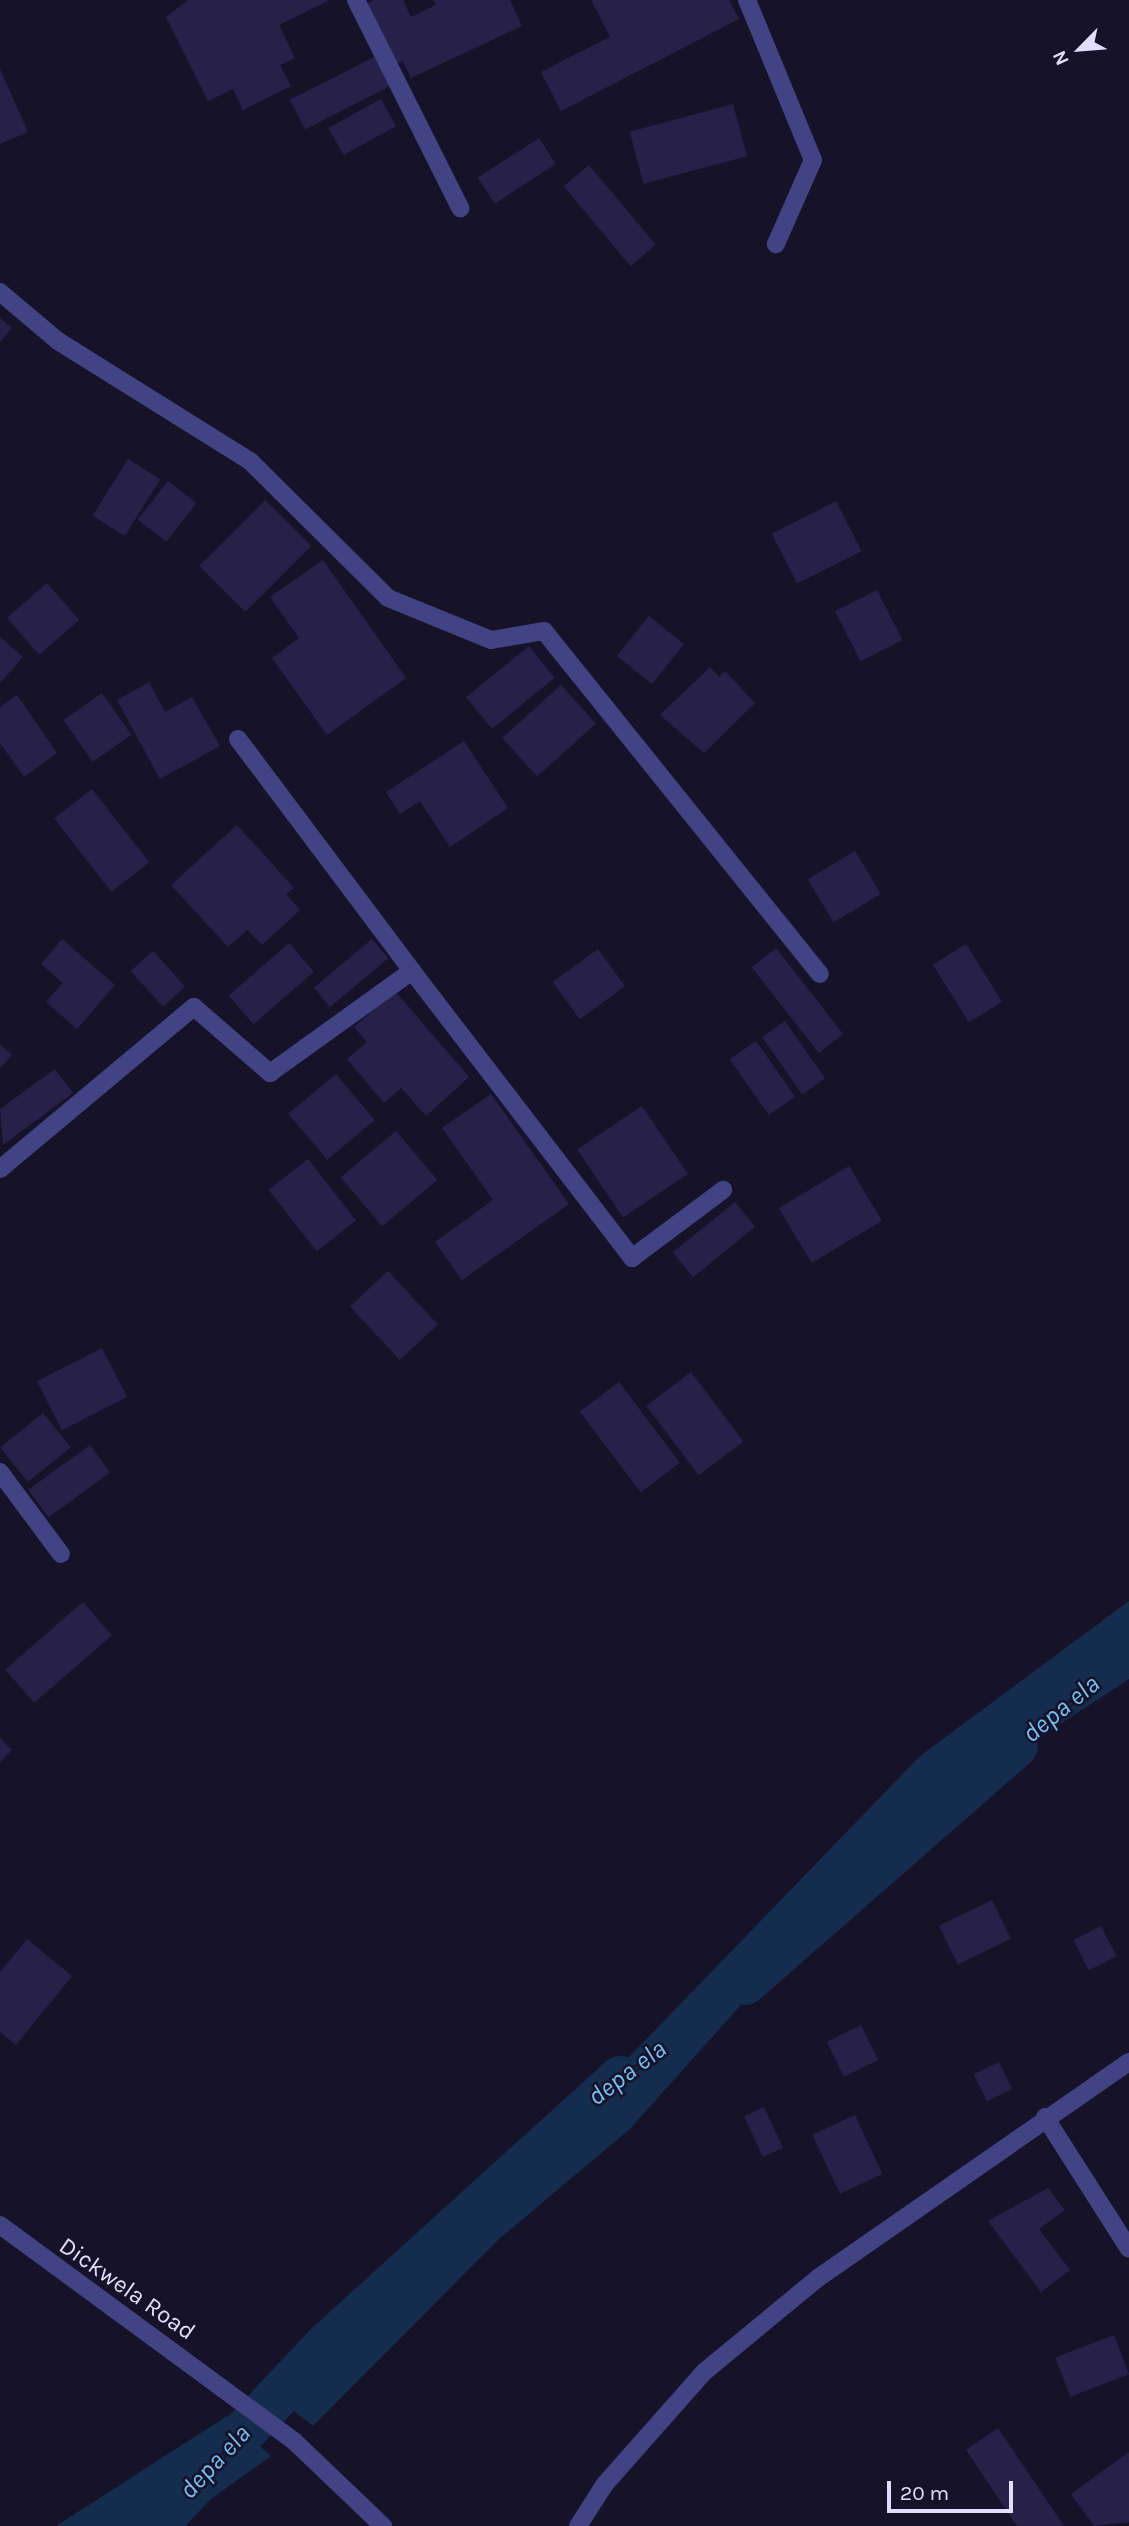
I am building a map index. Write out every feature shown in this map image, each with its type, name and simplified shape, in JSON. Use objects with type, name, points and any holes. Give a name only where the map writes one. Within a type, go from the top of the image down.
[{"type":"street","points":[[356,0],[460,208]]},
{"type":"street","points":[[747,0],[813,160],[776,244]]},
{"type":"street","points":[[0,292],[58,341],[250,461],[388,598],[491,640],[544,631],[820,974]]},
{"type":"street","points":[[238,739],[632,1258],[723,1190]]},
{"type":"street","points":[[0,1169],[194,1007],[270,1073],[412,971]]},
{"type":"street","points":[[0,1472],[61,1554]]},
{"type":"street","points":[[578,2526],[605,2483],[704,2372],[818,2278],[1045,2117],[1129,2062]]},
{"type":"street","points":[[1045,2117],[1129,2249]]},
{"type":"street","name":"Dickwela Road","points":[[0,2225],[295,2442],[383,2526]]},
{"type":"water","points":[[1129,1601],[1129,1679],[896,1831],[630,2129],[499,2239],[313,2426],[273,2394],[575,2113],[920,1756]]},
{"type":"water","points":[[227,2416],[271,2456],[173,2526],[56,2526]]},
{"type":"building","points":[[188,0],[330,0],[279,25],[295,58],[280,65],[291,86],[243,110],[233,89],[208,101],[166,17]]},
{"type":"building","points":[[374,0],[403,0],[411,17],[436,5],[433,0],[510,0],[522,26],[411,78],[403,61],[394,65],[365,4]]},
{"type":"building","points":[[591,0],[729,0],[739,19],[561,111],[541,72],[610,37]]},
{"type":"building","points":[[380,54],[395,83],[305,129],[290,100]]},
{"type":"building","points":[[0,69],[28,132],[0,144]]},
{"type":"building","points":[[381,99],[396,126],[344,155],[329,128]]},
{"type":"building","points":[[733,104],[747,156],[644,184],[630,132]]},
{"type":"building","points":[[539,138],[556,164],[495,204],[478,178]]},
{"type":"building","points":[[589,165],[656,245],[631,266],[564,186]]},
{"type":"building","points":[[0,318],[12,328],[0,342]]},
{"type":"building","points":[[128,459],[160,479],[125,536],[92,516]]},
{"type":"building","points":[[168,481],[196,503],[166,542],[138,520]]},
{"type":"building","points":[[265,500],[311,546],[245,612],[199,566]]},
{"type":"building","points":[[836,501],[861,551],[797,584],[772,534]]},
{"type":"building","points":[[323,560],[406,678],[327,735],[272,658],[299,638],[270,597]]},
{"type":"building","points":[[47,583],[79,620],[39,655],[7,618]]},
{"type":"building","points":[[877,590],[902,640],[861,661],[835,611]]},
{"type":"building","points":[[649,616],[684,644],[652,684],[617,656]]},
{"type":"building","points":[[0,637],[23,657],[0,683]]},
{"type":"building","points":[[529,646],[555,678],[492,729],[466,697]]},
{"type":"building","points":[[710,667],[719,677],[725,671],[755,703],[704,753],[660,715]]},
{"type":"building","points":[[149,682],[165,712],[192,697],[220,746],[160,779],[117,700]]},
{"type":"building","points":[[561,685],[596,724],[537,777],[502,738]]},
{"type":"building","points":[[102,693],[131,735],[93,762],[63,720]]},
{"type":"building","points":[[17,695],[57,753],[24,777],[0,743],[0,707]]},
{"type":"building","points":[[464,741],[508,808],[450,847],[420,801],[400,814],[386,792]]},
{"type":"building","points":[[92,789],[149,862],[111,892],[54,819]]},
{"type":"building","points":[[237,825],[294,888],[286,894],[300,910],[262,945],[247,930],[228,947],[171,885]]},
{"type":"building","points":[[855,851],[881,894],[834,922],[808,879]]},
{"type":"building","points":[[62,939],[115,985],[77,1029],[46,1002],[63,983],[41,964]]},
{"type":"building","points":[[372,939],[388,958],[330,1007],[314,988]]},
{"type":"building","points":[[289,943],[314,972],[254,1024],[229,995]]},
{"type":"building","points":[[966,944],[1002,1002],[969,1022],[933,965]]},
{"type":"building","points":[[776,948],[843,1034],[819,1053],[752,967]]},
{"type":"building","points":[[598,949],[625,986],[580,1019],[553,982]]},
{"type":"building","points":[[153,951],[185,987],[163,1007],[131,971]]},
{"type":"building","points":[[395,991],[469,1077],[426,1116],[401,1088],[384,1103],[347,1059],[367,1042],[354,1027]]},
{"type":"building","points":[[785,1021],[825,1078],[802,1094],[762,1037]]},
{"type":"building","points":[[756,1041],[795,1097],[769,1115],[730,1059]]},
{"type":"building","points":[[0,1044],[12,1055],[0,1068]]},
{"type":"building","points":[[55,1069],[73,1093],[3,1145],[0,1109]]},
{"type":"building","points":[[336,1074],[375,1120],[327,1160],[289,1114]]},
{"type":"building","points":[[491,1094],[569,1204],[462,1280],[435,1242],[493,1200],[442,1128]]},
{"type":"building","points":[[642,1106],[688,1174],[623,1218],[577,1150]]},
{"type":"building","points":[[396,1131],[437,1180],[382,1226],[341,1177]]},
{"type":"building","points":[[308,1159],[356,1220],[317,1251],[269,1190]]},
{"type":"building","points":[[849,1166],[882,1221],[812,1263],[779,1208]]},
{"type":"building","points":[[735,1202],[755,1227],[693,1277],[673,1252]]},
{"type":"building","points":[[388,1271],[438,1324],[400,1360],[350,1306]]},
{"type":"building","points":[[102,1348],[127,1397],[62,1430],[37,1381]]},
{"type":"building","points":[[691,1372],[743,1441],[699,1475],[646,1406]]},
{"type":"building","points":[[619,1382],[680,1463],[641,1492],[580,1411]]},
{"type":"building","points":[[43,1413],[71,1447],[28,1482],[0,1448]]},
{"type":"building","points":[[90,1445],[110,1473],[48,1517],[29,1490]]},
{"type":"building","points":[[83,1602],[112,1635],[34,1703],[5,1670]]},
{"type":"building","points":[[0,1738],[12,1750],[0,1762]]},
{"type":"building","points":[[992,1900],[1011,1939],[958,1965],[939,1926]]},
{"type":"building","points":[[1101,1926],[1116,1956],[1089,1970],[1073,1940]]},
{"type":"building","points":[[27,1939],[72,1976],[16,2045],[0,2032],[0,1972]]},
{"type":"building","points":[[861,2025],[878,2060],[844,2077],[827,2042]]},
{"type":"building","points":[[999,2062],[1012,2089],[987,2101],[974,2074]]},
{"type":"building","points":[[764,2107],[783,2148],[763,2157],[744,2116]]},
{"type":"building","points":[[855,2115],[882,2174],[840,2194],[812,2135]]},
{"type":"building","points":[[1048,2188],[1065,2210],[1039,2229],[1070,2270],[1041,2292],[988,2221]]},
{"type":"building","points":[[1114,2335],[1129,2374],[1070,2397],[1055,2358]]},
{"type":"building","points":[[998,2428],[1064,2526],[1017,2526],[966,2450]]},
{"type":"building","points":[[1129,2452],[1129,2522],[1094,2526],[1071,2494]]},
{"type":"waterway","name":"depa ela","points":[[745,1983],[1016,1746]]},
{"type":"waterway","name":"depa ela","points":[[155,2526],[327,2344],[620,2078]]}]
